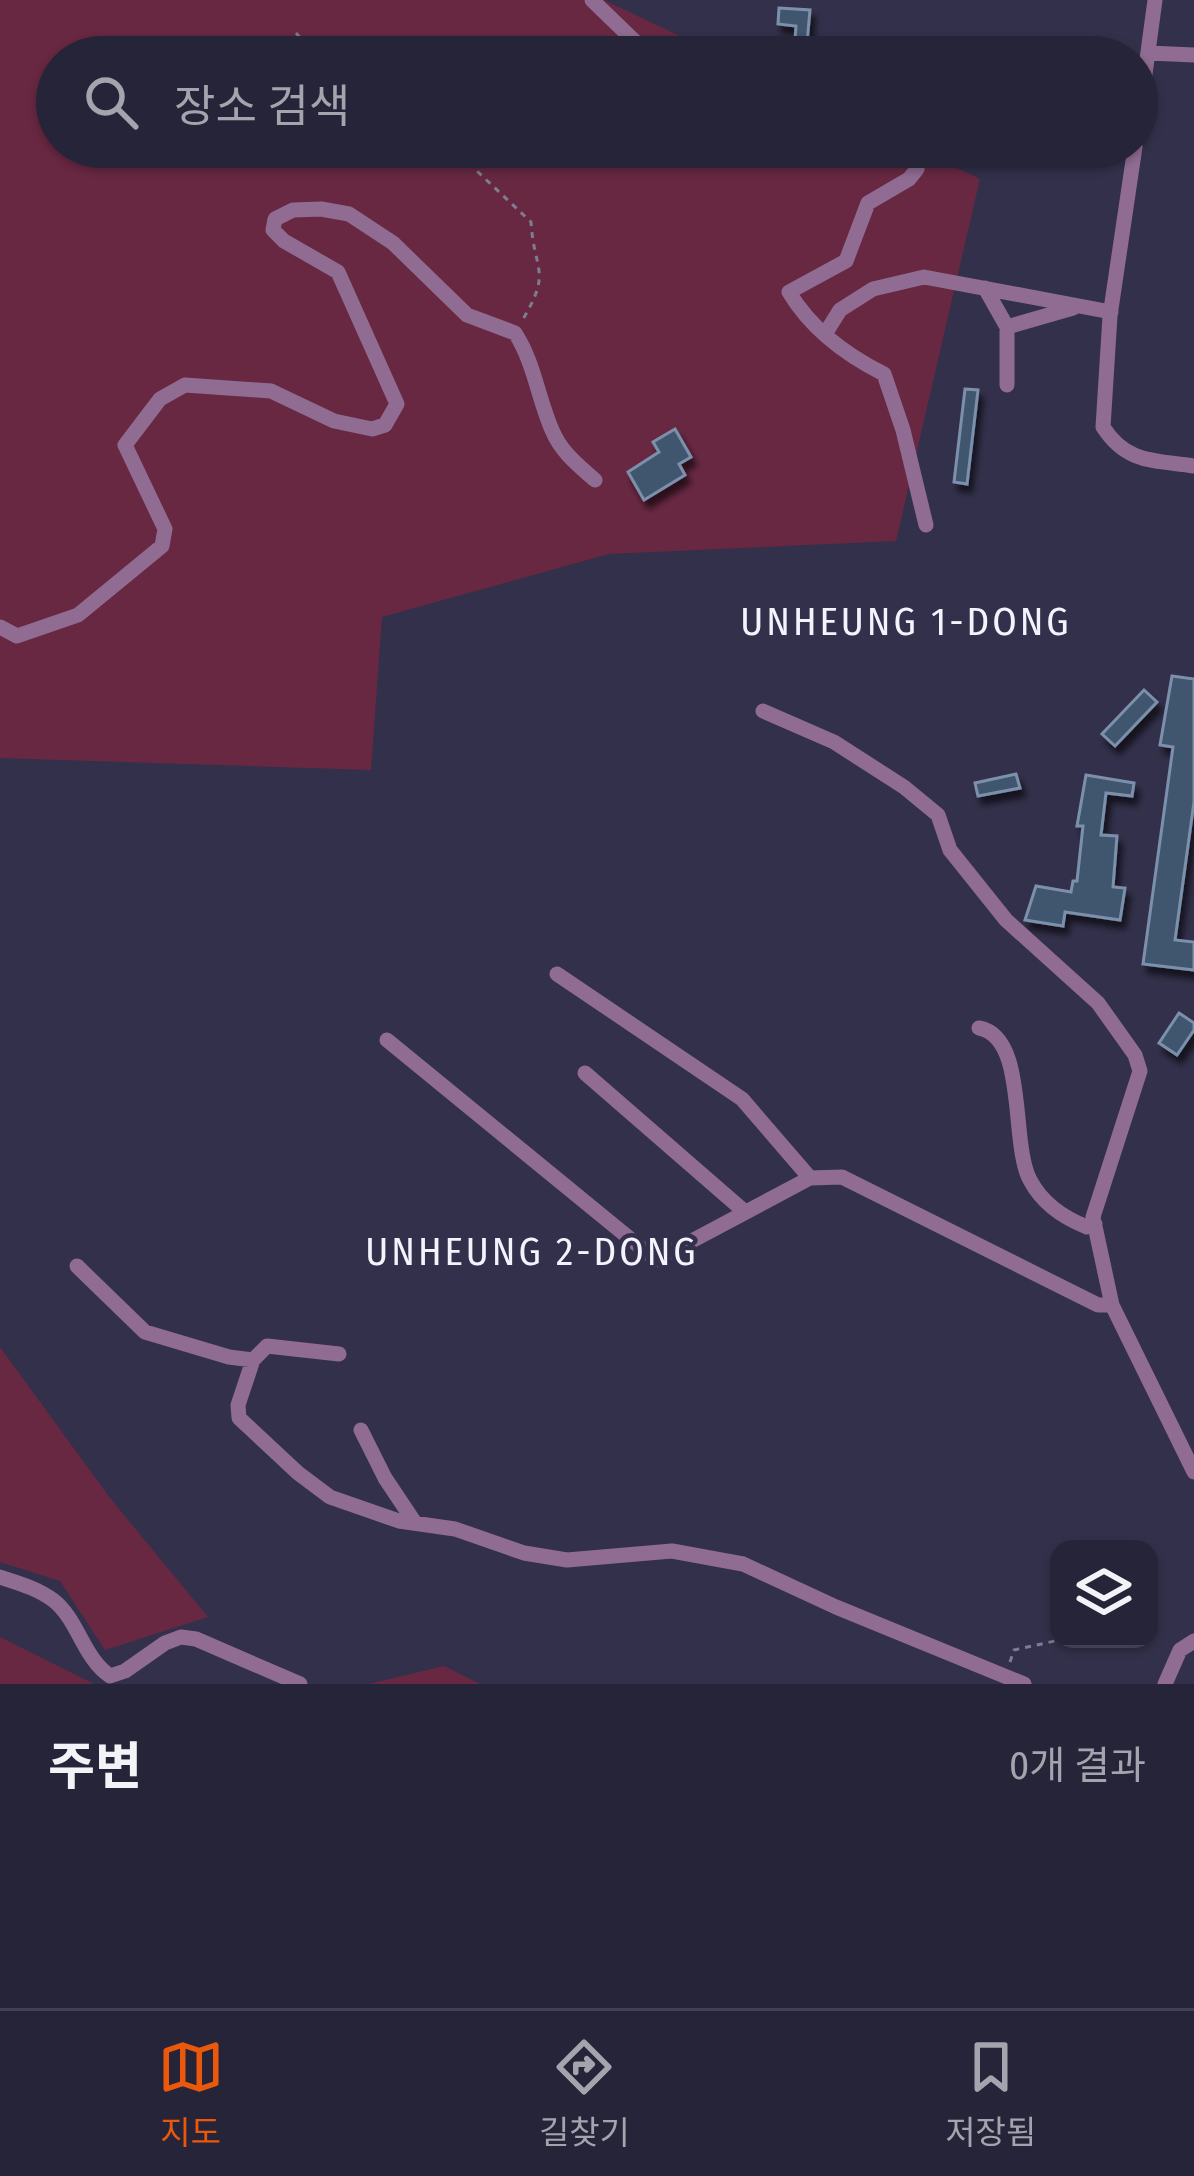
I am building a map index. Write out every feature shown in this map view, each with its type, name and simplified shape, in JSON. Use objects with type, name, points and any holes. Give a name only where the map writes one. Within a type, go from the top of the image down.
[{"type":"street","points":[[592,0],[629,36]]},
{"type":"street","points":[[1151,36],[1155,0]]},
{"type":"street","points":[[1158,53],[1194,55]]},
{"type":"street","points":[[916,168],[909,179],[868,203],[846,261],[789,292],[802,313],[850,357],[884,374],[926,525]]},
{"type":"street","points":[[1132,168],[1111,312],[1103,428],[1131,457],[1194,466]]},
{"type":"street","points":[[0,627],[16,637],[78,615],[162,546],[165,529],[125,445],[160,399],[185,385],[271,391],[334,421],[372,429],[385,425],[397,404],[338,272],[272,230],[282,213],[321,209],[350,214],[393,243],[466,314],[515,333],[553,432],[569,457],[595,481]]},
{"type":"street","points":[[825,334],[840,310],[872,289],[924,277],[1111,312]]},
{"type":"street","points":[[985,288],[1007,327],[1007,385]]},
{"type":"street","points":[[1007,327],[1078,306]]},
{"type":"street","points":[[763,711],[834,742],[938,815],[947,845],[1006,920],[1088,993],[1118,1028],[1140,1071],[1093,1208],[1095,1224],[1112,1305],[1194,1472]]},
{"type":"street","points":[[557,974],[742,1099],[810,1178]]},
{"type":"street","points":[[980,1028],[996,1035],[1007,1052],[1023,1162],[1032,1185],[1064,1217],[1087,1227],[1095,1224]]},
{"type":"street","points":[[387,1040],[656,1260],[810,1178],[842,1177],[1098,1305],[1112,1305]]},
{"type":"street","points":[[585,1073],[745,1212]]},
{"type":"street","points":[[77,1266],[145,1332],[253,1360]]},
{"type":"street","points":[[339,1354],[267,1346],[253,1360],[238,1405],[238,1418],[330,1497],[415,1523],[454,1529],[524,1553],[567,1560],[672,1552],[743,1564],[1024,1684]]},
{"type":"street","points":[[361,1430],[415,1523]]},
{"type":"street","points":[[0,1577],[29,1586],[56,1602],[98,1668],[110,1676],[181,1637],[300,1684]]},
{"type":"street","points":[[1165,1684],[1180,1651],[1194,1641]]},
{"type":"path","points":[[296,33],[299,36]]},
{"type":"path","points":[[474,168],[531,222],[542,269],[536,299],[515,333]]},
{"type":"path","points":[[1006,1676],[1014,1650],[1050,1642]]},
{"type":"shaded area","points":[[0,0],[604,0],[680,36],[36,36],[36,168],[957,168],[980,179],[896,541],[609,554],[382,617],[371,770],[0,758]]},
{"type":"shaded area","points":[[0,1347],[110,1498],[208,1617],[105,1650],[60,1581],[0,1562]]},
{"type":"shaded area","points":[[0,1637],[94,1684],[0,1684]]},
{"type":"shaded area","points":[[444,1666],[480,1684],[369,1684]]},
{"type":"building","points":[[779,8],[810,10],[808,36],[795,36],[796,26],[778,24]]},
{"type":"building","points":[[965,389],[978,390],[967,484],[954,482]]},
{"type":"building","points":[[675,429],[691,457],[679,464],[685,475],[644,500],[628,472],[659,452],[653,442]]},
{"type":"building","points":[[1172,676],[1194,679],[1194,802],[1175,940],[1194,942],[1194,970],[1143,964],[1173,747],[1160,745]]},
{"type":"building","points":[[1144,690],[1157,702],[1115,746],[1102,734]]},
{"type":"building","points":[[1016,774],[1020,788],[978,796],[975,783]]},
{"type":"building","points":[[1086,775],[1134,783],[1132,796],[1106,793],[1101,835],[1117,836],[1113,887],[1125,888],[1120,920],[1065,912],[1063,926],[1025,920],[1036,886],[1071,892],[1077,881],[1083,826],[1077,826]]},
{"type":"building","points":[[1179,1013],[1194,1023],[1194,1030],[1177,1055],[1159,1043]]},
{"type":"district","name":"UNHEUNG 1-DONG","points":[[906,622]]},
{"type":"district","name":"UNHEUNG 2-DONG","points":[[532,1252]]}]
